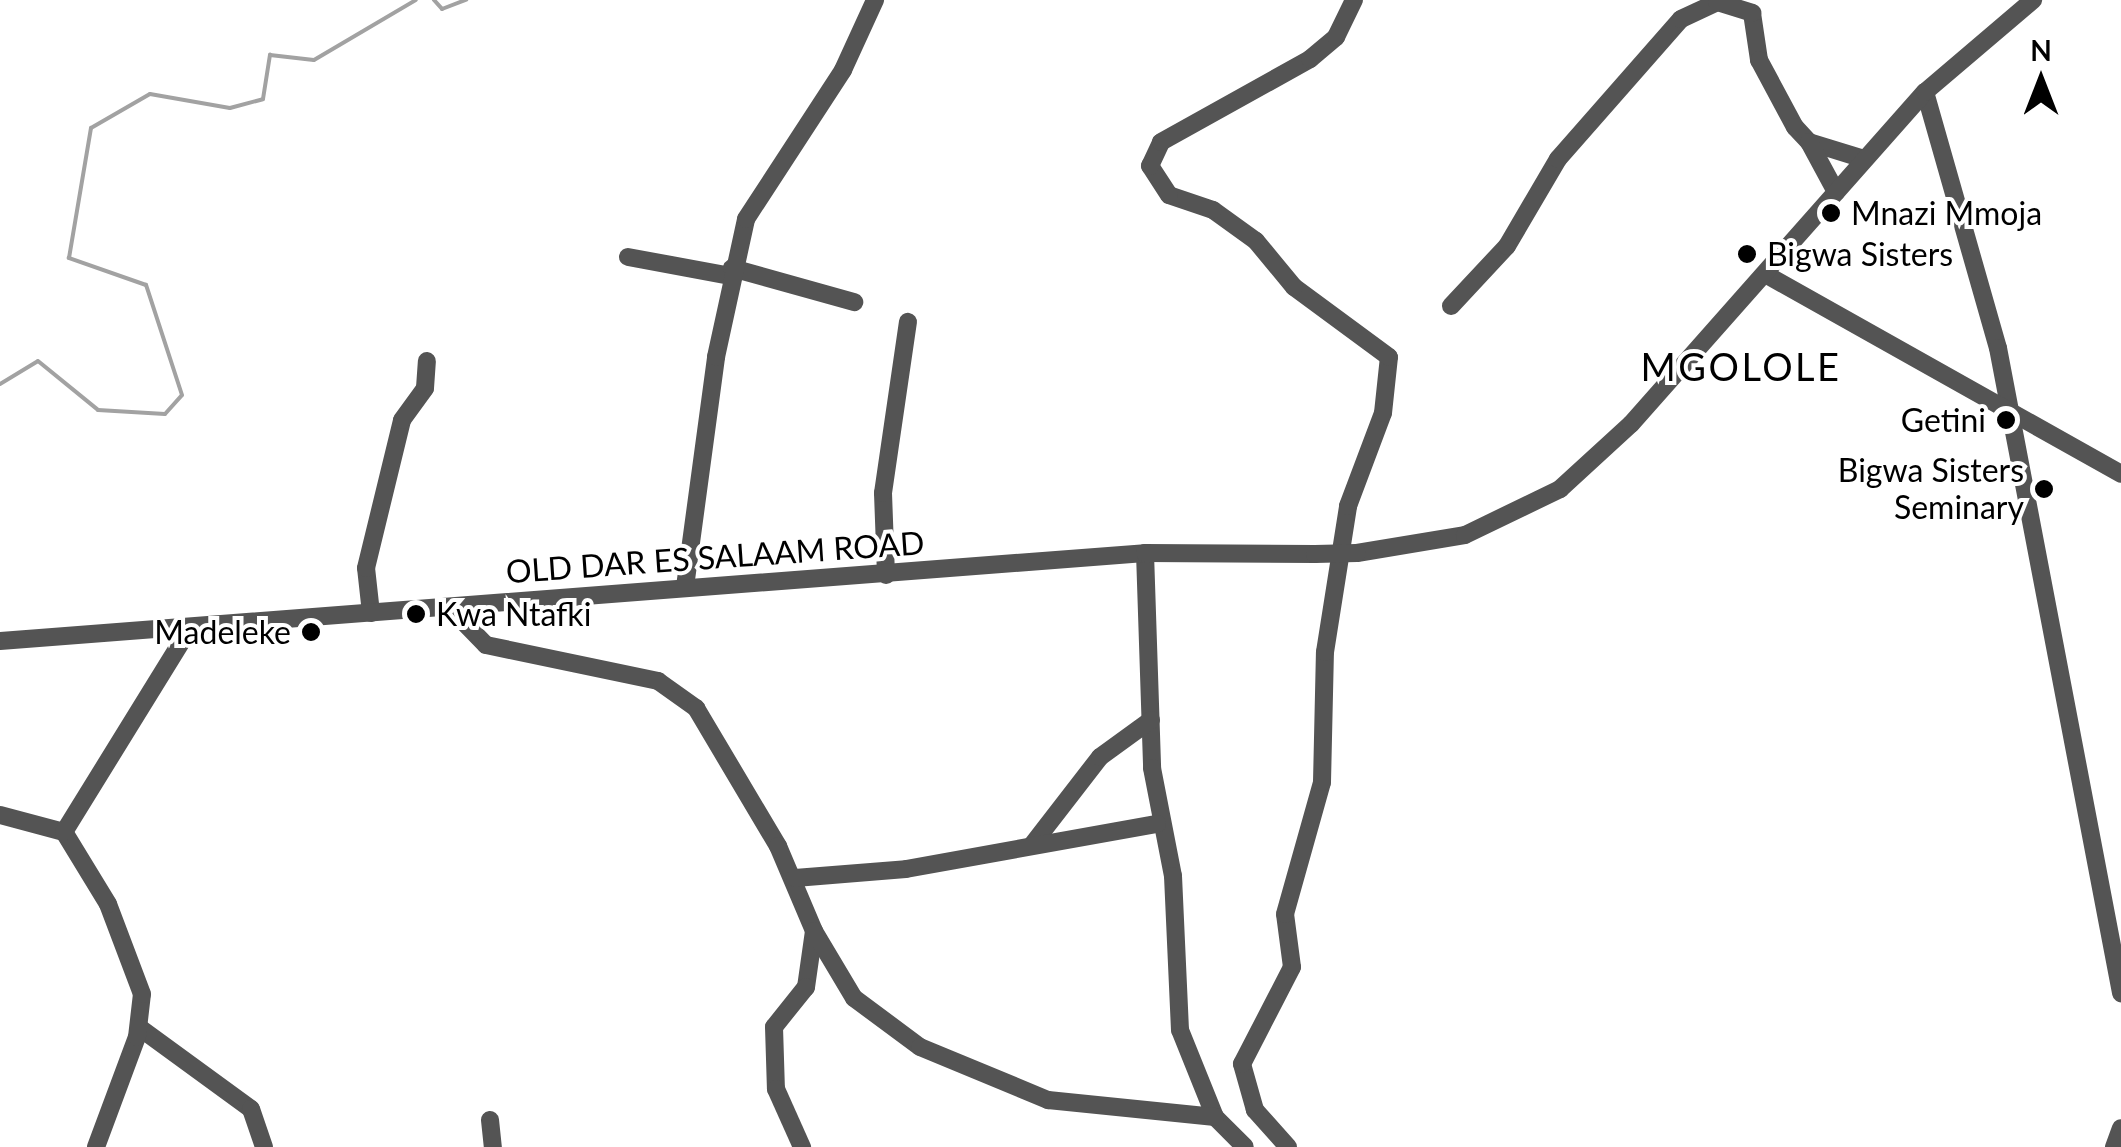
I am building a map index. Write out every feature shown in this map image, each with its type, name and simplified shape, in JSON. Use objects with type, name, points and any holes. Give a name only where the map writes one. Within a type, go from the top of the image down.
[{"type":"street","points":[[685,587],[732,272],[751,208],[814,118],[875,0]]},
{"type":"street","points":[[1288,1147],[1256,1110],[1242,1064],[1292,967],[1284,914],[1322,782],[1333,597],[1390,357],[1318,308],[1242,230],[1169,195],[1150,166],[1161,142],[1310,59],[1336,37],[1354,0]]},
{"type":"street","points":[[2033,0],[1925,92],[1765,274],[2010,419],[2121,474]]},
{"type":"street","points":[[1452,306],[1507,246],[1558,159],[1681,19],[1717,2],[1759,6],[1759,60],[1836,192]]},
{"type":"street","points":[[1925,92],[2010,419],[2121,991]]},
{"type":"street","points":[[1809,142],[1864,159]]},
{"type":"street","points":[[628,257],[732,272],[854,302]]},
{"type":"street","name":"OLD DAR ES SALAAM ROAD","points":[[0,641],[1144,553],[1357,554],[1466,535],[1560,489],[1765,274]]},
{"type":"street","points":[[886,575],[883,493],[908,322]]},
{"type":"street","points":[[371,613],[366,568],[402,420],[425,388],[427,361]]},
{"type":"street","points":[[1144,553],[1157,824],[1172,876],[1180,1030],[1215,1117],[1245,1147]]},
{"type":"street","points":[[449,607],[486,645],[681,692],[795,878],[814,931],[854,998],[920,1047],[1048,1100],[1215,1117]]},
{"type":"street","points":[[64,832],[190,628]]},
{"type":"street","points":[[1032,844],[1100,757],[1151,720]]},
{"type":"street","points":[[0,815],[64,832],[123,938],[142,994],[140,1028],[96,1147]]},
{"type":"street","points":[[795,878],[1157,824]]},
{"type":"street","points":[[802,1147],[776,1089],[774,1028],[806,987],[814,931]]},
{"type":"street","points":[[140,1028],[250,1109],[264,1147]]},
{"type":"street","points":[[490,1120],[492,1147]]},
{"type":"street","points":[[2114,1147],[2121,1128]]},
{"type":"waterway","points":[[0,384],[38,361],[98,410],[165,414],[182,395],[146,285],[69,258],[91,128],[150,94],[230,108],[263,99],[270,55],[314,60],[416,0]]},
{"type":"waterway","points":[[434,0],[442,9],[466,0]]},
{"type":"place","name":"Mnazi Mmoja","points":[[1831,213]]},
{"type":"place","name":"Bigwa Sisters","points":[[1747,254]]},
{"type":"place","name":"Getini","points":[[2006,420]]},
{"type":"place","name":"Bigwa Sisters Seminary","points":[[2044,489]]},
{"type":"place","name":"Kwa Ntafki","points":[[416,614]]},
{"type":"place","name":"Madeleke","points":[[311,632]]},
{"type":"district","name":"MGOLOLE","points":[[1741,367]]}]
